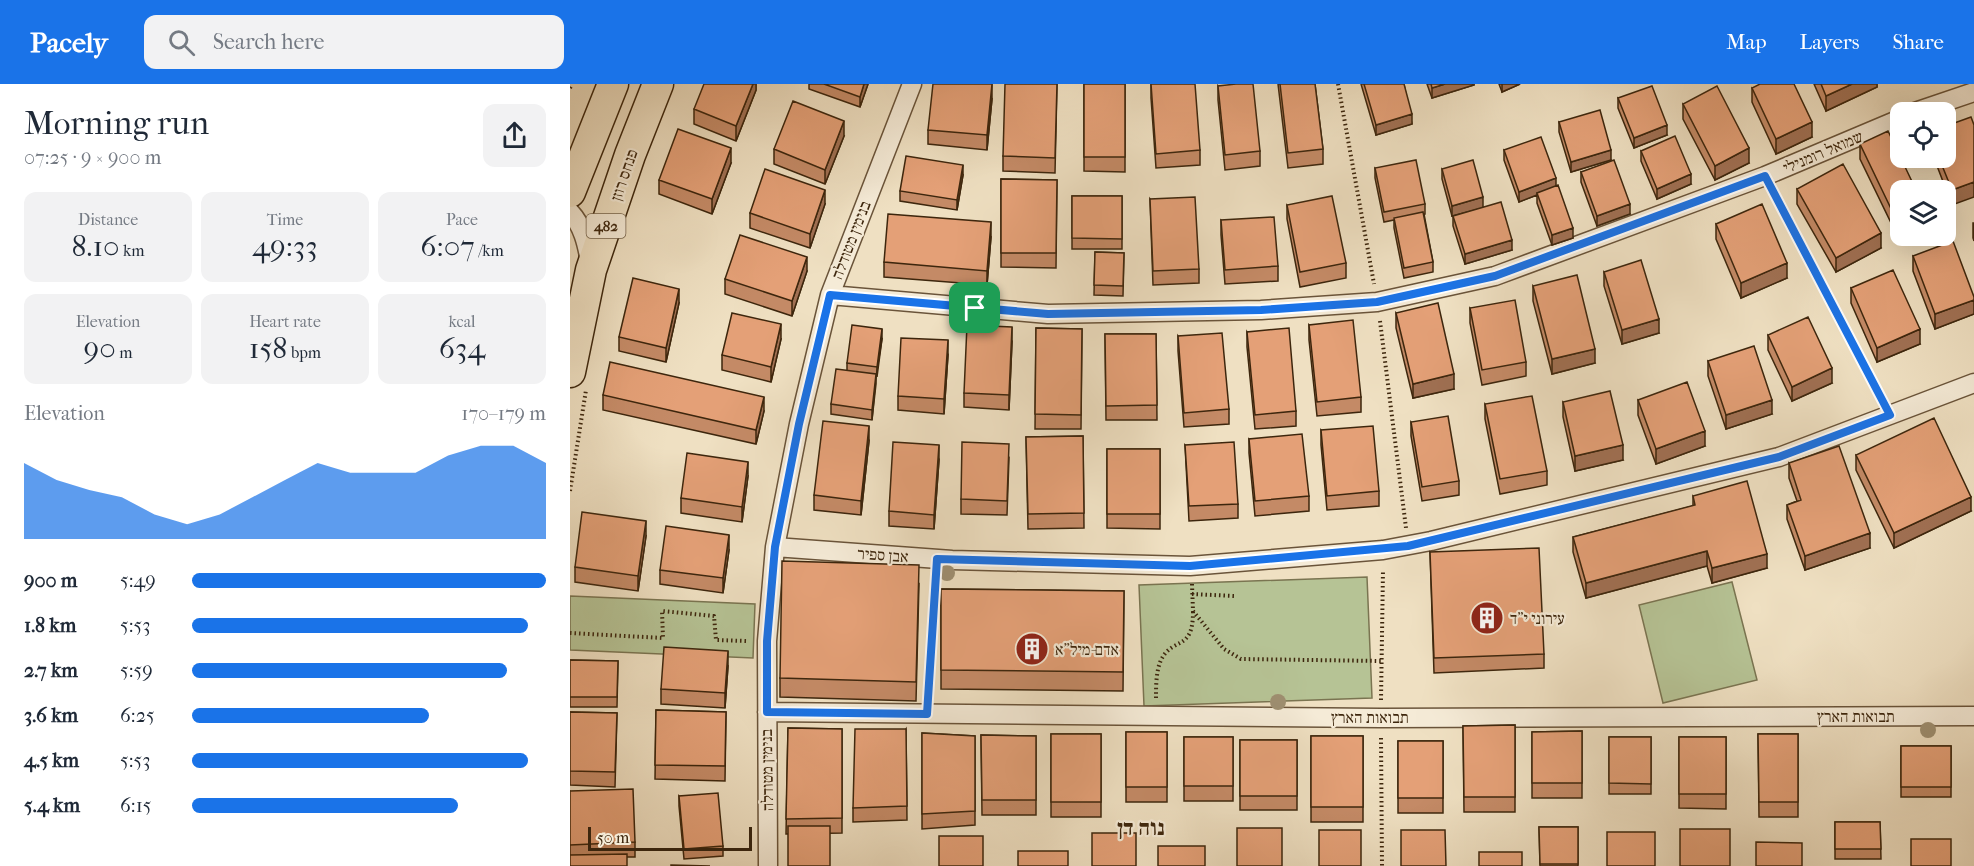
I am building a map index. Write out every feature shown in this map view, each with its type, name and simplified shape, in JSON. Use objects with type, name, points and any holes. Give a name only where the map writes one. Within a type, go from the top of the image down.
[{"type":"main road","points":[[570,192],[578,157],[613,84]]},
{"type":"main road","name":"פנחס רוזן","points":[[578,379],[591,270],[630,155],[658,84]]},
{"type":"street","name":"בנימין מטודלה","points":[[768,866],[767,641],[775,547],[799,424],[830,295],[912,84]]},
{"type":"street","points":[[1944,102],[1974,92]]},
{"type":"street","name":"שמואל רומנילי","points":[[830,295],[1048,314],[1261,310],[1377,302],[1495,276],[1765,176],[1890,123]]},
{"type":"street","points":[[570,212],[578,221],[587,245],[591,270]]},
{"type":"street","name":"אבן ספיר","points":[[775,547],[937,559],[1190,566],[1408,546],[1779,457],[1974,383]]},
{"type":"street","name":"תבואות הארץ","points":[[767,712],[1381,718],[1974,716]]},
{"type":"path","points":[[1765,176],[1890,415]]},
{"type":"path","points":[[570,491],[578,379]]},
{"type":"path","points":[[927,714],[937,559]]},
{"type":"path","points":[[1156,716],[1156,681],[1161,659],[1172,648],[1187,639],[1193,627],[1192,594],[1234,596]]},
{"type":"path","points":[[570,633],[663,638],[663,611],[714,616],[716,640],[767,641]]},
{"type":"path","points":[[1193,611],[1224,649],[1241,659],[1381,661]]},
{"type":"path","points":[[1381,718],[1385,866]]},
{"type":"green space","points":[[1367,577],[1372,698],[1144,706],[1139,585]]},
{"type":"green space","points":[[1732,582],[1757,680],[1663,703],[1639,605]]},
{"type":"green space","points":[[570,596],[755,604],[753,658],[570,650]]},
{"type":"building","points":[[704,84],[753,84],[736,126],[694,109]]},
{"type":"building","points":[[824,84],[864,84],[860,97]]},
{"type":"building","points":[[933,84],[992,84],[987,135],[928,130]]},
{"type":"building","points":[[1005,84],[1057,84],[1055,158],[1003,156]]},
{"type":"building","points":[[1084,84],[1125,84],[1125,157],[1084,157]]},
{"type":"building","points":[[1151,84],[1195,84],[1200,150],[1156,154]]},
{"type":"building","points":[[1253,84],[1260,151],[1225,155],[1218,86]]},
{"type":"building","points":[[1280,84],[1315,84],[1323,149],[1288,153]]},
{"type":"building","points":[[1364,84],[1404,84],[1412,114],[1376,125]]},
{"type":"building","points":[[1431,84],[1445,84],[1432,88]]},
{"type":"building","points":[[1760,84],[1794,84],[1812,122],[1776,139],[1752,88]]},
{"type":"building","points":[[1821,84],[1852,84],[1826,96]]},
{"type":"building","points":[[1652,86],[1667,125],[1634,138],[1618,98]]},
{"type":"building","points":[[1717,86],[1749,148],[1715,166],[1683,104]]},
{"type":"building","points":[[793,101],[844,121],[825,170],[774,149]]},
{"type":"building","points":[[1600,110],[1611,150],[1571,162],[1559,122]]},
{"type":"building","points":[[1971,117],[1974,125],[1974,182],[1956,189],[1956,180],[1948,180],[1943,168],[1956,168],[1956,122]]},
{"type":"building","points":[[678,129],[731,148],[712,199],[659,180]]},
{"type":"building","points":[[1888,131],[1890,168],[1906,168],[1911,180],[1890,180],[1890,207],[1860,144]]},
{"type":"building","points":[[1675,136],[1691,174],[1657,189],[1641,151]]},
{"type":"building","points":[[1541,137],[1556,178],[1519,192],[1504,150]]},
{"type":"building","points":[[906,156],[963,165],[957,200],[900,191]]},
{"type":"building","points":[[1416,160],[1425,204],[1384,212],[1375,168]]},
{"type":"building","points":[[1473,160],[1483,197],[1452,206],[1442,169]]},
{"type":"building","points":[[1614,160],[1630,204],[1597,216],[1581,172]]},
{"type":"building","points":[[1843,164],[1881,233],[1836,258],[1797,189]]},
{"type":"building","points":[[765,169],[825,190],[810,234],[750,213]]},
{"type":"building","points":[[1001,179],[1057,180],[1056,253],[1001,253]]},
{"type":"building","points":[[1558,185],[1573,228],[1552,235],[1537,193]]},
{"type":"building","points":[[1072,196],[1122,196],[1122,239],[1072,238]]},
{"type":"building","points":[[1332,196],[1346,263],[1300,272],[1287,205]]},
{"type":"building","points":[[1195,197],[1199,269],[1153,271],[1150,199]]},
{"type":"building","points":[[1501,202],[1512,240],[1465,254],[1453,216]]},
{"type":"building","points":[[1762,204],[1787,263],[1741,283],[1716,224]]},
{"type":"building","points":[[1423,212],[1433,262],[1404,268],[1394,218]]},
{"type":"building","points":[[888,214],[991,222],[987,271],[884,262]]},
{"type":"building","points":[[1274,217],[1278,266],[1225,270],[1221,220]]},
{"type":"building","points":[[740,235],[807,257],[792,301],[725,279]]},
{"type":"building","points":[[1940,246],[1955,246],[1974,300],[1935,314],[1913,256]]},
{"type":"building","points":[[1095,252],[1124,253],[1123,286],[1094,285]]},
{"type":"building","points":[[1641,260],[1659,319],[1622,330],[1604,272]]},
{"type":"building","points":[[1893,270],[1920,329],[1877,348],[1851,288]]},
{"type":"building","points":[[1577,275],[1595,349],[1552,359],[1533,286]]},
{"type":"building","points":[[633,278],[679,289],[666,348],[619,337]]},
{"type":"building","points":[[1515,300],[1526,362],[1482,370],[1470,308]]},
{"type":"building","points":[[1438,303],[1454,374],[1413,384],[1396,313]]},
{"type":"building","points":[[732,313],[781,324],[771,367],[722,355]]},
{"type":"building","points":[[1808,317],[1832,368],[1792,387],[1768,335]]},
{"type":"building","points":[[1353,320],[1361,397],[1317,402],[1309,325]]},
{"type":"building","points":[[852,325],[882,329],[877,367],[847,363]]},
{"type":"building","points":[[967,325],[1012,327],[1009,395],[964,393]]},
{"type":"building","points":[[1036,328],[1082,329],[1081,415],[1035,414]]},
{"type":"building","points":[[1289,328],[1296,411],[1255,415],[1247,332]]},
{"type":"building","points":[[1222,333],[1229,409],[1184,413],[1178,336]]},
{"type":"building","points":[[1105,334],[1156,334],[1157,405],[1106,406]]},
{"type":"building","points":[[901,338],[948,340],[944,399],[898,396]]},
{"type":"building","points":[[1754,346],[1772,400],[1726,415],[1708,361]]},
{"type":"building","points":[[610,362],[764,397],[756,430],[603,395]]},
{"type":"building","points":[[836,369],[876,374],[872,410],[831,404]]},
{"type":"building","points":[[1687,382],[1705,431],[1656,449],[1638,400]]},
{"type":"building","points":[[1610,391],[1623,445],[1575,456],[1563,402]]},
{"type":"building","points":[[1532,396],[1547,471],[1500,479],[1485,404]]},
{"type":"building","points":[[1448,416],[1459,481],[1422,487],[1411,422]]},
{"type":"building","points":[[1934,418],[1971,497],[1894,533],[1856,455]]},
{"type":"building","points":[[823,421],[869,426],[861,501],[814,495]]},
{"type":"building","points":[[1373,426],[1379,491],[1327,496],[1321,430]]},
{"type":"building","points":[[1302,434],[1309,496],[1255,501],[1249,439]]},
{"type":"building","points":[[1083,436],[1084,513],[1028,514],[1026,437]]},
{"type":"building","points":[[893,442],[939,445],[934,515],[889,511]]},
{"type":"building","points":[[962,442],[1009,444],[1007,501],[961,499]]},
{"type":"building","points":[[1234,442],[1238,504],[1189,506],[1185,445]]},
{"type":"building","points":[[1839,446],[1870,533],[1805,556],[1787,505],[1801,500],[1789,463]]},
{"type":"building","points":[[1107,449],[1160,449],[1160,514],[1107,514]]},
{"type":"building","points":[[687,453],[748,462],[742,507],[681,498]]},
{"type":"building","name":"עירוני י\"ד","points":[[1747,481],[1767,554],[1712,568],[1707,551],[1586,583],[1573,537],[1695,505],[1693,496]]},
{"type":"building","points":[[582,512],[646,521],[638,576],[575,567]]},
{"type":"building","points":[[666,526],[729,535],[723,578],[660,570]]},
{"type":"building","name":"עירוני י\"ד","points":[[1539,548],[1544,654],[1434,658],[1430,552]]},
{"type":"building","points":[[782,561],[919,565],[916,682],[780,678]]},
{"type":"building","name":"אדם-מיל\"א","points":[[941,589],[1124,591],[1123,672],[941,670]]},
{"type":"building","points":[[664,647],[728,651],[725,693],[661,689]]},
{"type":"building","points":[[570,660],[618,661],[617,697],[570,697]]},
{"type":"building","points":[[656,710],[726,712],[725,766],[655,765]]},
{"type":"building","points":[[570,712],[617,713],[615,772],[570,771]]},
{"type":"building","points":[[1515,725],[1515,797],[1464,797],[1463,726]]},
{"type":"building","points":[[788,728],[842,729],[842,818],[786,819]]},
{"type":"building","points":[[855,729],[906,729],[907,806],[853,808]]},
{"type":"building","points":[[1582,731],[1582,783],[1532,783],[1532,732]]},
{"type":"building","points":[[1126,732],[1167,732],[1167,787],[1126,787]]},
{"type":"building","points":[[922,733],[975,736],[975,811],[922,814]]},
{"type":"building","points":[[1051,734],[1101,734],[1101,802],[1051,802]]},
{"type":"building","points":[[1758,734],[1798,734],[1798,802],[1759,802]]},
{"type":"building","points":[[981,735],[1036,736],[1036,800],[982,800]]},
{"type":"building","points":[[1311,736],[1363,736],[1363,807],[1311,807]]},
{"type":"building","points":[[1184,737],[1233,737],[1233,786],[1184,786]]},
{"type":"building","points":[[1609,737],[1651,737],[1651,784],[1609,783]]},
{"type":"building","points":[[1679,737],[1726,737],[1726,794],[1679,794]]},
{"type":"building","points":[[1240,740],[1297,740],[1297,796],[1240,796]]},
{"type":"building","points":[[1398,741],[1443,741],[1443,798],[1398,798]]},
{"type":"building","points":[[1901,746],[1951,746],[1951,787],[1901,787]]},
{"type":"building","points":[[633,789],[635,842],[570,845],[570,791]]},
{"type":"building","points":[[718,793],[723,846],[684,849],[679,796]]},
{"type":"building","points":[[1835,822],[1880,822],[1881,849],[1835,849]]},
{"type":"building","points":[[788,826],[830,826],[830,866],[788,866]]},
{"type":"building","points":[[1539,827],[1578,827],[1578,864],[1540,864]]},
{"type":"building","points":[[1237,828],[1282,828],[1282,866],[1237,866]]},
{"type":"building","points":[[1680,829],[1730,829],[1730,866],[1680,866]]},
{"type":"building","points":[[1319,830],[1361,830],[1361,866],[1319,866]]},
{"type":"building","points":[[1401,830],[1445,830],[1446,866],[1401,866]]},
{"type":"building","points":[[1607,832],[1655,832],[1655,866],[1607,866]]},
{"type":"building","points":[[1092,833],[1136,833],[1136,866],[1092,866]]},
{"type":"building","points":[[939,836],[983,836],[983,866],[939,866]]},
{"type":"building","points":[[1911,839],[1951,839],[1951,866],[1911,866]]},
{"type":"building","points":[[1756,842],[1802,843],[1802,866],[1756,866]]},
{"type":"building","points":[[1158,846],[1205,846],[1205,866],[1158,866]]},
{"type":"building","points":[[1018,851],[1068,851],[1068,866],[1018,866]]},
{"type":"building","points":[[1479,852],[1522,852],[1522,866],[1479,866]]},
{"type":"building","points":[[627,854],[627,866],[570,866],[570,855]]},
{"type":"place","name":"עירוני י\"ד","points":[[1487,618]]},
{"type":"place","name":"אדם-מיל\"א","points":[[1032,649]]},
{"type":"district","name":"נוה דן","points":[[1141,828]]},
{"type":"route","points":[[1765,176],[1890,415],[1779,457],[1408,546],[1383,550],[1190,566],[937,559],[927,714],[767,712],[767,641],[775,547],[799,424],[830,295],[975,308],[1048,314],[1261,310],[1377,302],[1495,276],[1765,176]]}]
